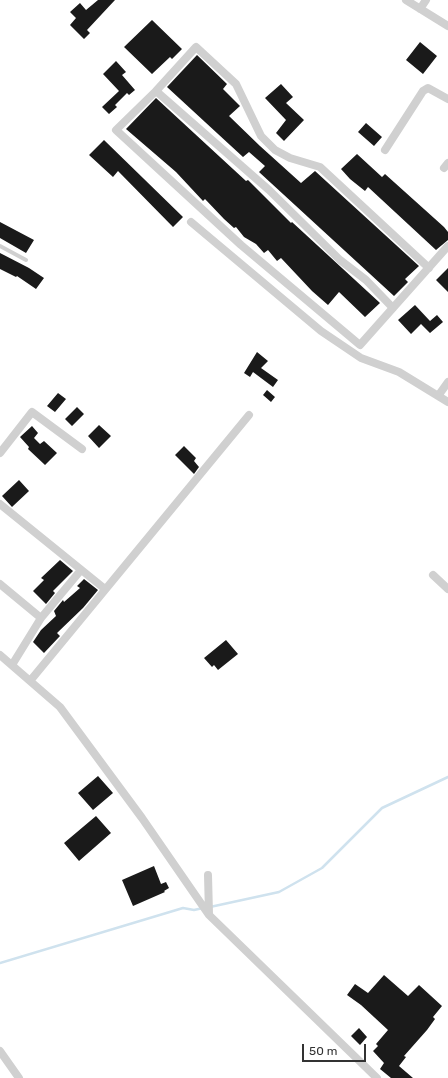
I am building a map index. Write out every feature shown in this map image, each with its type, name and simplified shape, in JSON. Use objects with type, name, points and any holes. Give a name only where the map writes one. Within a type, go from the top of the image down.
[{"type":"street","points":[[406,0],[448,26]]},
{"type":"street","points":[[420,9],[426,0]]},
{"type":"street","points":[[429,268],[320,167],[295,160],[274,150],[261,136],[236,84],[196,47],[156,91],[116,130],[236,240],[360,346],[393,308],[429,268],[448,246]]},
{"type":"street","points":[[385,150],[423,91],[428,88],[432,89],[448,99]]},
{"type":"street","points":[[156,91],[269,190],[340,260],[366,280],[393,308]]},
{"type":"street","points":[[191,222],[320,331],[361,358],[399,372],[448,402]]},
{"type":"street","points":[[438,396],[448,382]]},
{"type":"street","points":[[0,454],[32,412],[82,449]]},
{"type":"street","points":[[30,681],[249,415]]},
{"type":"street","points":[[0,504],[105,589]]},
{"type":"street","points":[[12,665],[41,618],[81,570]]},
{"type":"street","points":[[433,575],[448,589]]},
{"type":"street","points":[[0,584],[41,618]]},
{"type":"street","points":[[0,655],[60,707],[142,818],[209,914],[376,1078]]},
{"type":"street","points":[[208,875],[209,914]]},
{"type":"street","points":[[0,1051],[19,1078]]},
{"type":"lane","points":[[0,246],[26,260]]},
{"type":"building","points":[[98,0],[115,0],[87,30],[90,33],[84,39],[70,25],[76,18],[70,12],[80,3],[86,10]]},
{"type":"building","points":[[152,20],[182,49],[172,59],[170,57],[152,74],[124,47]]},
{"type":"building","points":[[420,42],[437,56],[423,74],[406,60]]},
{"type":"building","points":[[197,55],[227,84],[223,89],[240,106],[229,116],[260,146],[301,183],[315,171],[419,266],[405,279],[408,282],[394,296],[259,172],[265,166],[249,152],[243,157],[167,87]]},
{"type":"building","points":[[116,61],[126,72],[122,75],[135,90],[129,95],[127,93],[115,105],[117,107],[109,114],[102,107],[119,91],[103,74]]},
{"type":"building","points":[[281,84],[293,97],[286,103],[304,120],[284,141],[276,133],[286,120],[265,98]]},
{"type":"building","points":[[156,98],[246,181],[248,180],[291,223],[292,222],[380,303],[365,317],[339,292],[328,305],[312,291],[281,258],[277,261],[268,250],[264,253],[256,244],[244,237],[236,227],[234,228],[224,219],[205,199],[203,201],[176,172],[126,129]]},
{"type":"building","points":[[366,123],[382,137],[374,146],[358,132]]},
{"type":"building","points":[[104,140],[183,217],[173,227],[118,171],[113,177],[89,155]]},
{"type":"building","points":[[357,154],[382,177],[385,174],[444,227],[448,232],[448,240],[436,250],[368,187],[365,191],[350,179],[341,169]]},
{"type":"building","points":[[0,222],[34,240],[26,253],[0,238]]},
{"type":"building","points":[[0,253],[29,268],[44,278],[36,289],[17,276],[16,277],[0,269]]},
{"type":"building","points":[[448,268],[448,292],[436,280]]},
{"type":"building","points":[[415,305],[430,321],[437,315],[443,322],[430,333],[421,324],[411,334],[398,320]]},
{"type":"building","points":[[257,352],[268,361],[261,368],[278,380],[273,387],[253,372],[250,377],[244,373]]},
{"type":"building","points":[[267,390],[275,397],[271,402],[263,395]]},
{"type":"building","points":[[58,393],[66,399],[55,412],[47,406]]},
{"type":"building","points":[[77,407],[84,414],[72,426],[65,419]]},
{"type":"building","points":[[99,425],[111,436],[99,448],[88,436]]},
{"type":"building","points":[[32,426],[38,433],[34,438],[40,444],[44,441],[57,453],[45,465],[28,449],[29,447],[20,437]]},
{"type":"building","points":[[184,446],[196,458],[194,461],[199,467],[194,474],[175,455]]},
{"type":"building","points":[[19,480],[29,491],[12,507],[2,496]]},
{"type":"building","points":[[60,560],[73,571],[53,591],[55,593],[46,604],[33,591],[44,580],[41,578]]},
{"type":"building","points":[[84,579],[98,590],[83,608],[57,633],[60,636],[44,653],[33,642],[41,630],[56,616],[54,611],[63,600],[64,602],[80,588],[77,586]]},
{"type":"building","points":[[226,640],[238,654],[218,670],[214,665],[212,667],[204,658]]},
{"type":"building","points":[[98,776],[113,793],[93,810],[78,793]]},
{"type":"building","points":[[96,816],[111,833],[79,861],[64,843]]},
{"type":"building","points":[[154,866],[161,884],[166,882],[169,888],[164,891],[165,892],[133,906],[122,880]]},
{"type":"building","points":[[384,975],[408,996],[419,985],[442,1006],[433,1017],[435,1019],[404,1056],[406,1057],[399,1066],[413,1078],[391,1078],[380,1069],[384,1063],[373,1051],[378,1046],[376,1044],[388,1030],[361,1005],[347,995],[355,984],[368,993]]},
{"type":"building","points":[[359,1028],[367,1037],[360,1045],[351,1036]]},
{"type":"waterway","points":[[210,907],[279,892],[322,868],[382,808],[448,777]]},
{"type":"waterway","points":[[0,963],[183,908],[194,910],[203,908]]}]
